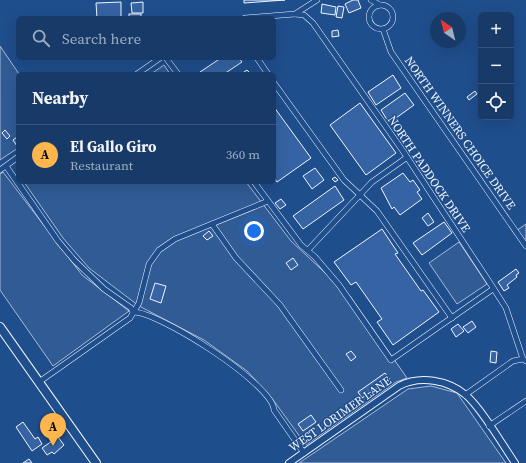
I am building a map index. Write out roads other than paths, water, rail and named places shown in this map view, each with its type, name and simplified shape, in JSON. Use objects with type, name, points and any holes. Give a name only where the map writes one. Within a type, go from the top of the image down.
[{"type":"main road","points":[[0,327],[96,463]]},
{"type":"street","points":[[270,16],[295,14],[317,0]]},
{"type":"street","points":[[372,0],[388,8],[392,14],[390,25],[383,29],[372,26],[369,19],[370,12],[380,5]]},
{"type":"street","name":"NORTH PADDOCK DRIVE","points":[[295,14],[304,16],[313,23],[494,289],[506,308],[524,360]]},
{"type":"street","name":"NORTH WINNERS CHOICE DRIVE","points":[[383,29],[391,52],[526,246]]},
{"type":"street","points":[[140,72],[157,60]]},
{"type":"street","points":[[168,60],[176,72]]},
{"type":"street","points":[[258,60],[267,72]]},
{"type":"street","points":[[276,86],[344,180],[377,211],[452,318]]},
{"type":"street","points":[[0,170],[16,158]]},
{"type":"street","points":[[308,250],[372,182],[406,158]]},
{"type":"street","points":[[6,166],[16,180]]},
{"type":"street","points":[[18,184],[58,241],[74,260],[104,289],[131,308],[133,312]]},
{"type":"street","points":[[255,184],[301,245],[308,250],[339,285],[391,360],[494,289]]},
{"type":"street","points":[[39,382],[130,318],[139,303],[149,264],[159,250],[175,239],[268,201]]},
{"type":"street","points":[[212,224],[236,258],[280,305],[341,390]]},
{"type":"street","points":[[133,312],[144,313],[205,345],[226,360],[260,390],[274,406],[274,410],[304,453]]},
{"type":"street","points":[[515,463],[465,395],[513,361],[524,360]]},
{"type":"street","name":"WEST LORIMER LANE","points":[[289,463],[404,384],[421,380],[433,380],[453,387],[465,395]]},
{"type":"street","points":[[489,426],[526,400]]},
{"type":"place","name":"El Gallo Giro","points":[[53,446]]}]
